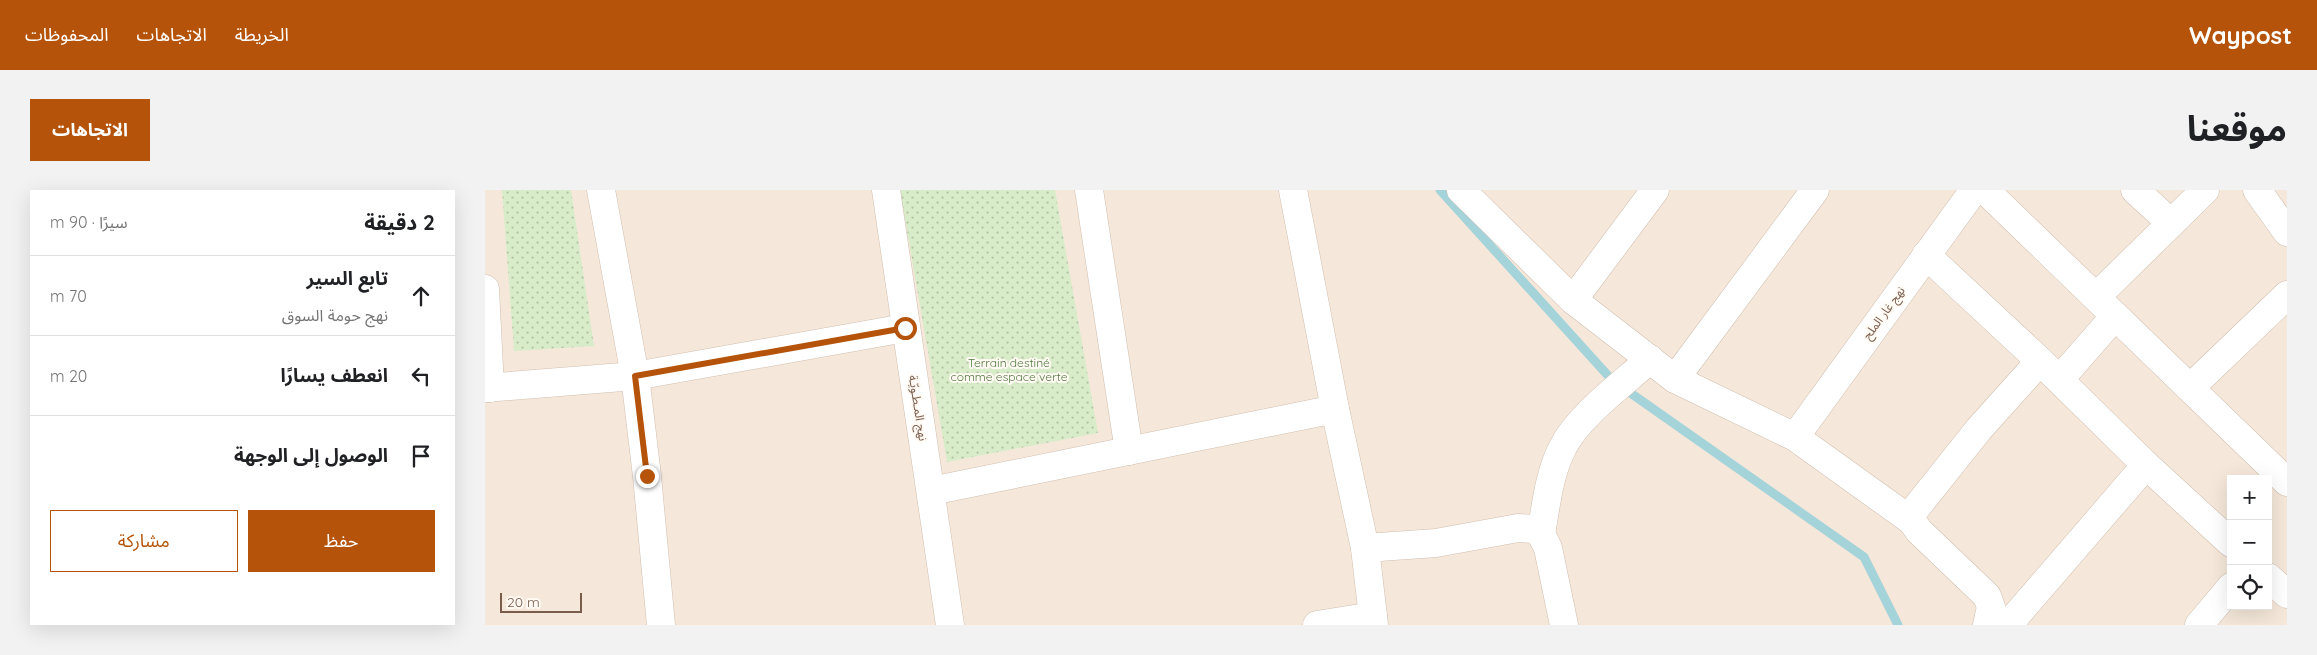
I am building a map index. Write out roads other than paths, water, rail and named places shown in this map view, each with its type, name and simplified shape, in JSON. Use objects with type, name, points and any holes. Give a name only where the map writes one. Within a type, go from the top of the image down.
[{"type":"street","points":[[601,190],[635,376],[647,476],[661,625]]},
{"type":"street","name":"نهج المـطـويّـة","points":[[886,190],[950,625]]},
{"type":"street","points":[[1089,190],[1129,451]]},
{"type":"street","points":[[1293,190],[1335,409],[1365,548],[1373,620],[1317,625]]},
{"type":"street","points":[[1573,300],[1655,190]]},
{"type":"street","points":[[1675,379],[1815,190]]},
{"type":"street","name":"نهج غار الملح","points":[[1795,438],[1974,190]]},
{"type":"street","points":[[1985,190],[2287,482]]},
{"type":"street","points":[[2135,190],[2171,224]]},
{"type":"street","points":[[2096,297],[2205,190]]},
{"type":"street","points":[[2257,190],[2287,232]]},
{"type":"street","points":[[1471,194],[1573,300],[1675,379],[1795,438],[1912,521],[1919,531],[1987,596],[1991,607],[1987,625]]},
{"type":"street","points":[[1926,255],[2060,379],[2146,465],[2227,539]]},
{"type":"street","points":[[485,289],[487,388],[635,376],[905,328]]},
{"type":"street","points":[[2190,388],[2287,295]]},
{"type":"street","points":[[2060,379],[2115,316]]},
{"type":"street","points":[[1541,534],[1547,499],[1562,447],[1575,429],[1600,404],[1650,360]]},
{"type":"street","points":[[1912,521],[1912,513],[1916,507],[1979,429],[2040,361]]},
{"type":"street","points":[[931,491],[1335,409]]},
{"type":"street","points":[[2008,625],[2146,465]]},
{"type":"street","points":[[1365,548],[1436,543],[1526,527],[1534,528],[1541,534],[1548,548],[1564,625]]},
{"type":"street","points":[[2272,581],[2287,594]]},
{"type":"street","points":[[2199,625],[2227,592]]},
{"type":"waterway","points":[[1440,190],[1612,380],[1864,557],[1898,625]]},
{"type":"park label","name":"Terrain destiné comme espace verte","points":[[1009,370]]}]
